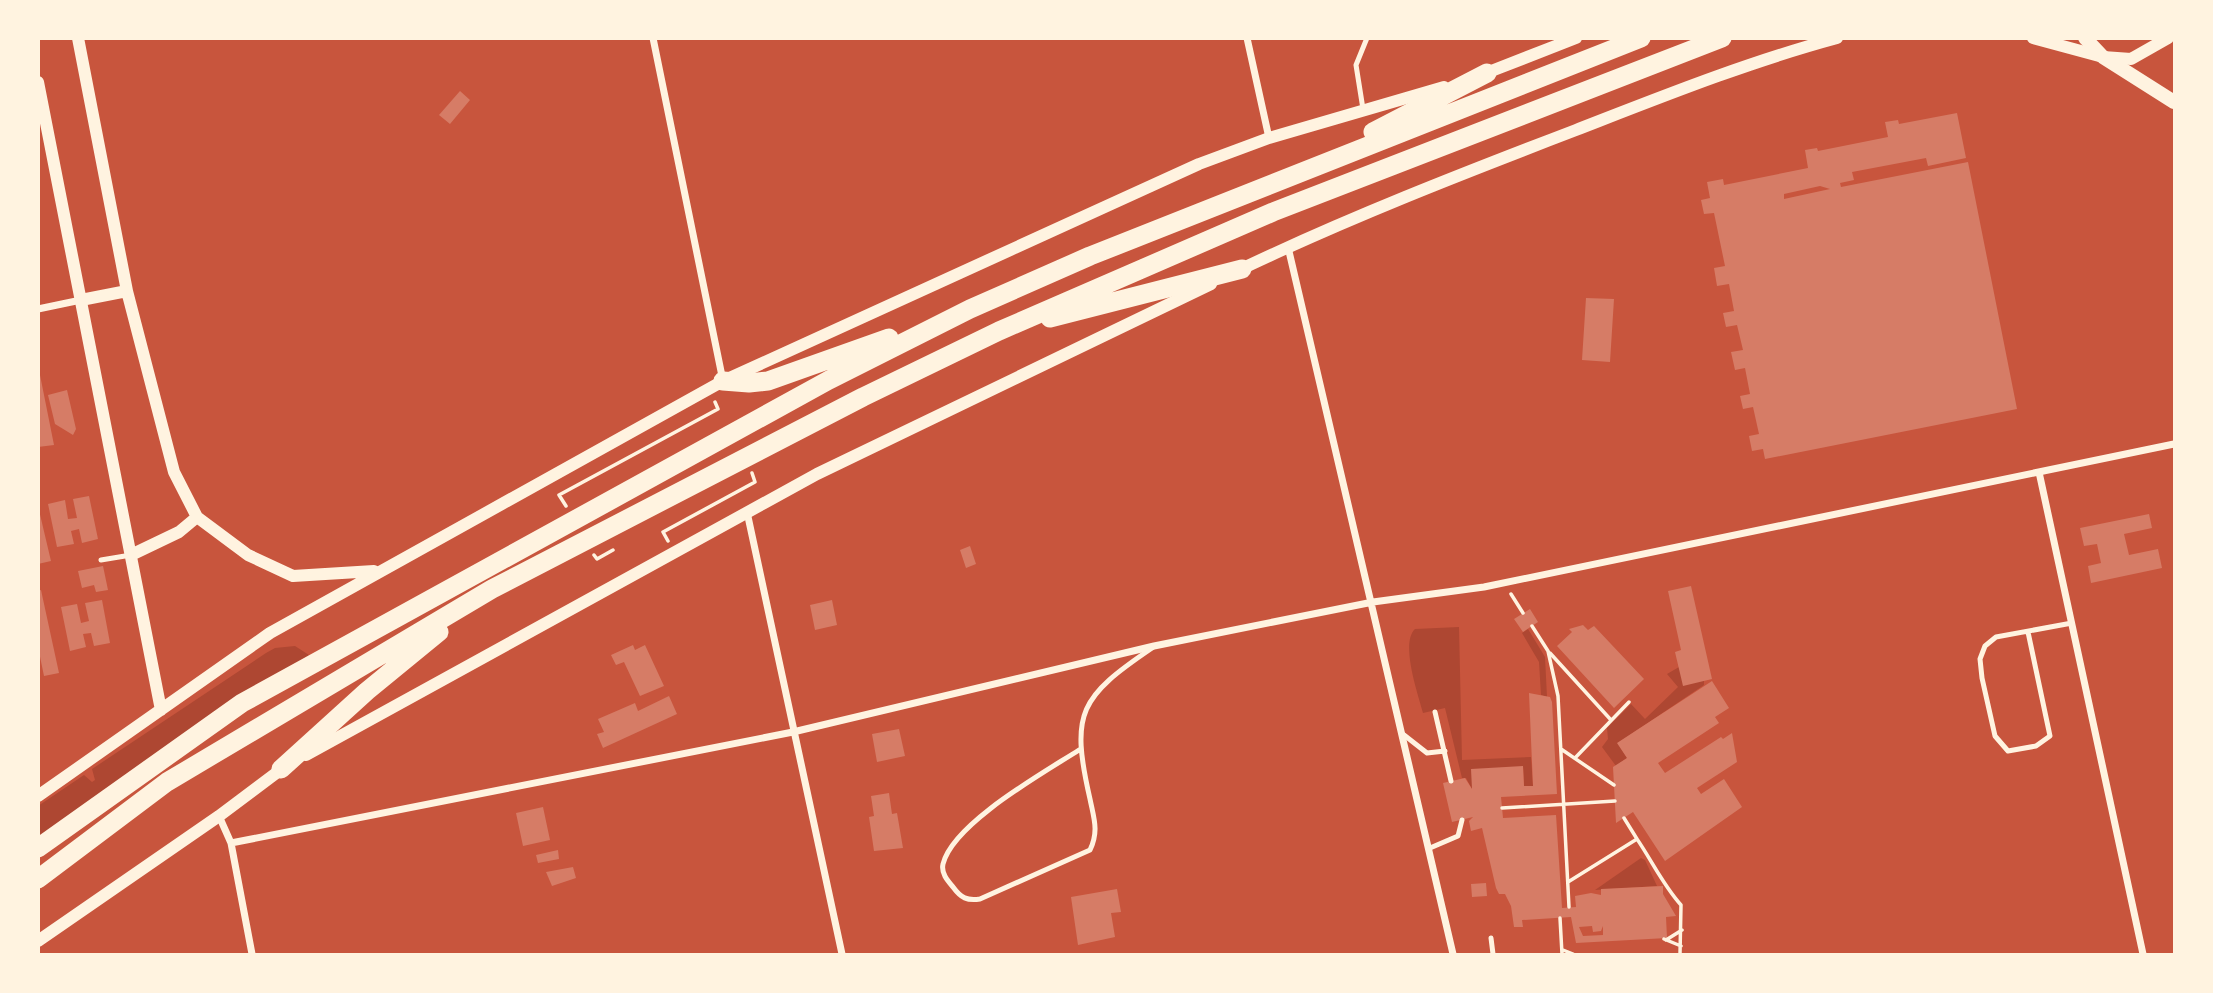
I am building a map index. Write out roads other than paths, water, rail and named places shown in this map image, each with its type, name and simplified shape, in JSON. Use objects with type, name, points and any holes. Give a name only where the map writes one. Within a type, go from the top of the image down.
[{"type":"highway","points":[[38,848],[242,703],[829,380],[970,309],[1090,256],[1641,38]]},
{"type":"highway","points":[[38,879],[167,782],[492,589],[863,397],[999,331],[1273,212],[1722,38]]},
{"type":"highway","points":[[1280,181],[1487,73]]},
{"type":"highway","points":[[999,331],[1242,269]]},
{"type":"highway","points":[[723,381],[768,381],[970,309]]},
{"type":"highway","points":[[281,769],[366,691],[492,589]]},
{"type":"main road","points":[[2085,38],[2103,57],[2175,103]]},
{"type":"street","points":[[78,38],[127,291],[174,472],[197,517],[248,555],[293,576],[378,571]]},
{"type":"street","points":[[653,38],[723,381]]},
{"type":"street","points":[[1247,38],[1269,138]]},
{"type":"street","points":[[38,796],[270,634],[378,571],[723,381],[1199,164],[1269,138],[1363,109],[1405,100],[1487,73],[1576,38]]},
{"type":"street","points":[[38,941],[219,816],[281,769],[817,474],[1288,247],[1406,195],[1797,49],[1837,38]]},
{"type":"street","points":[[2033,38],[2103,57],[2131,59],[2168,38]]},
{"type":"street","points":[[38,82],[162,710]]},
{"type":"street","points":[[1288,247],[1453,954]]},
{"type":"street","points":[[38,309],[127,291]]},
{"type":"street","points":[[231,843],[793,732],[1154,646],[1373,602],[1506,582],[2175,444]]},
{"type":"street","points":[[2039,472],[2143,954]]},
{"type":"street","points":[[747,512],[842,954]]},
{"type":"street","points":[[131,555],[179,532],[197,517]]},
{"type":"street","points":[[219,816],[231,843],[252,954]]},
{"type":"lane","points":[[1363,109],[1356,65],[1367,38]]},
{"type":"lane","points":[[101,560],[131,555]]},
{"type":"lane","points":[[2028,632],[2050,736],[2036,746],[2008,751],[1995,736],[1980,659],[1985,646],[1996,637],[2071,623]]},
{"type":"lane","points":[[1079,750],[993,805],[955,845],[943,864],[944,877],[960,896],[970,901],[980,899],[1090,850],[1097,834],[1079,750],[1084,716],[1093,696],[1105,680],[1154,646]]},
{"type":"lane","points":[[1435,712],[1451,781]]},
{"type":"lane","points":[[1404,735],[1427,753],[1445,751]]},
{"type":"lane","points":[[1430,848],[1458,836],[1462,820]]},
{"type":"lane","points":[[1491,938],[1493,954]]}]
